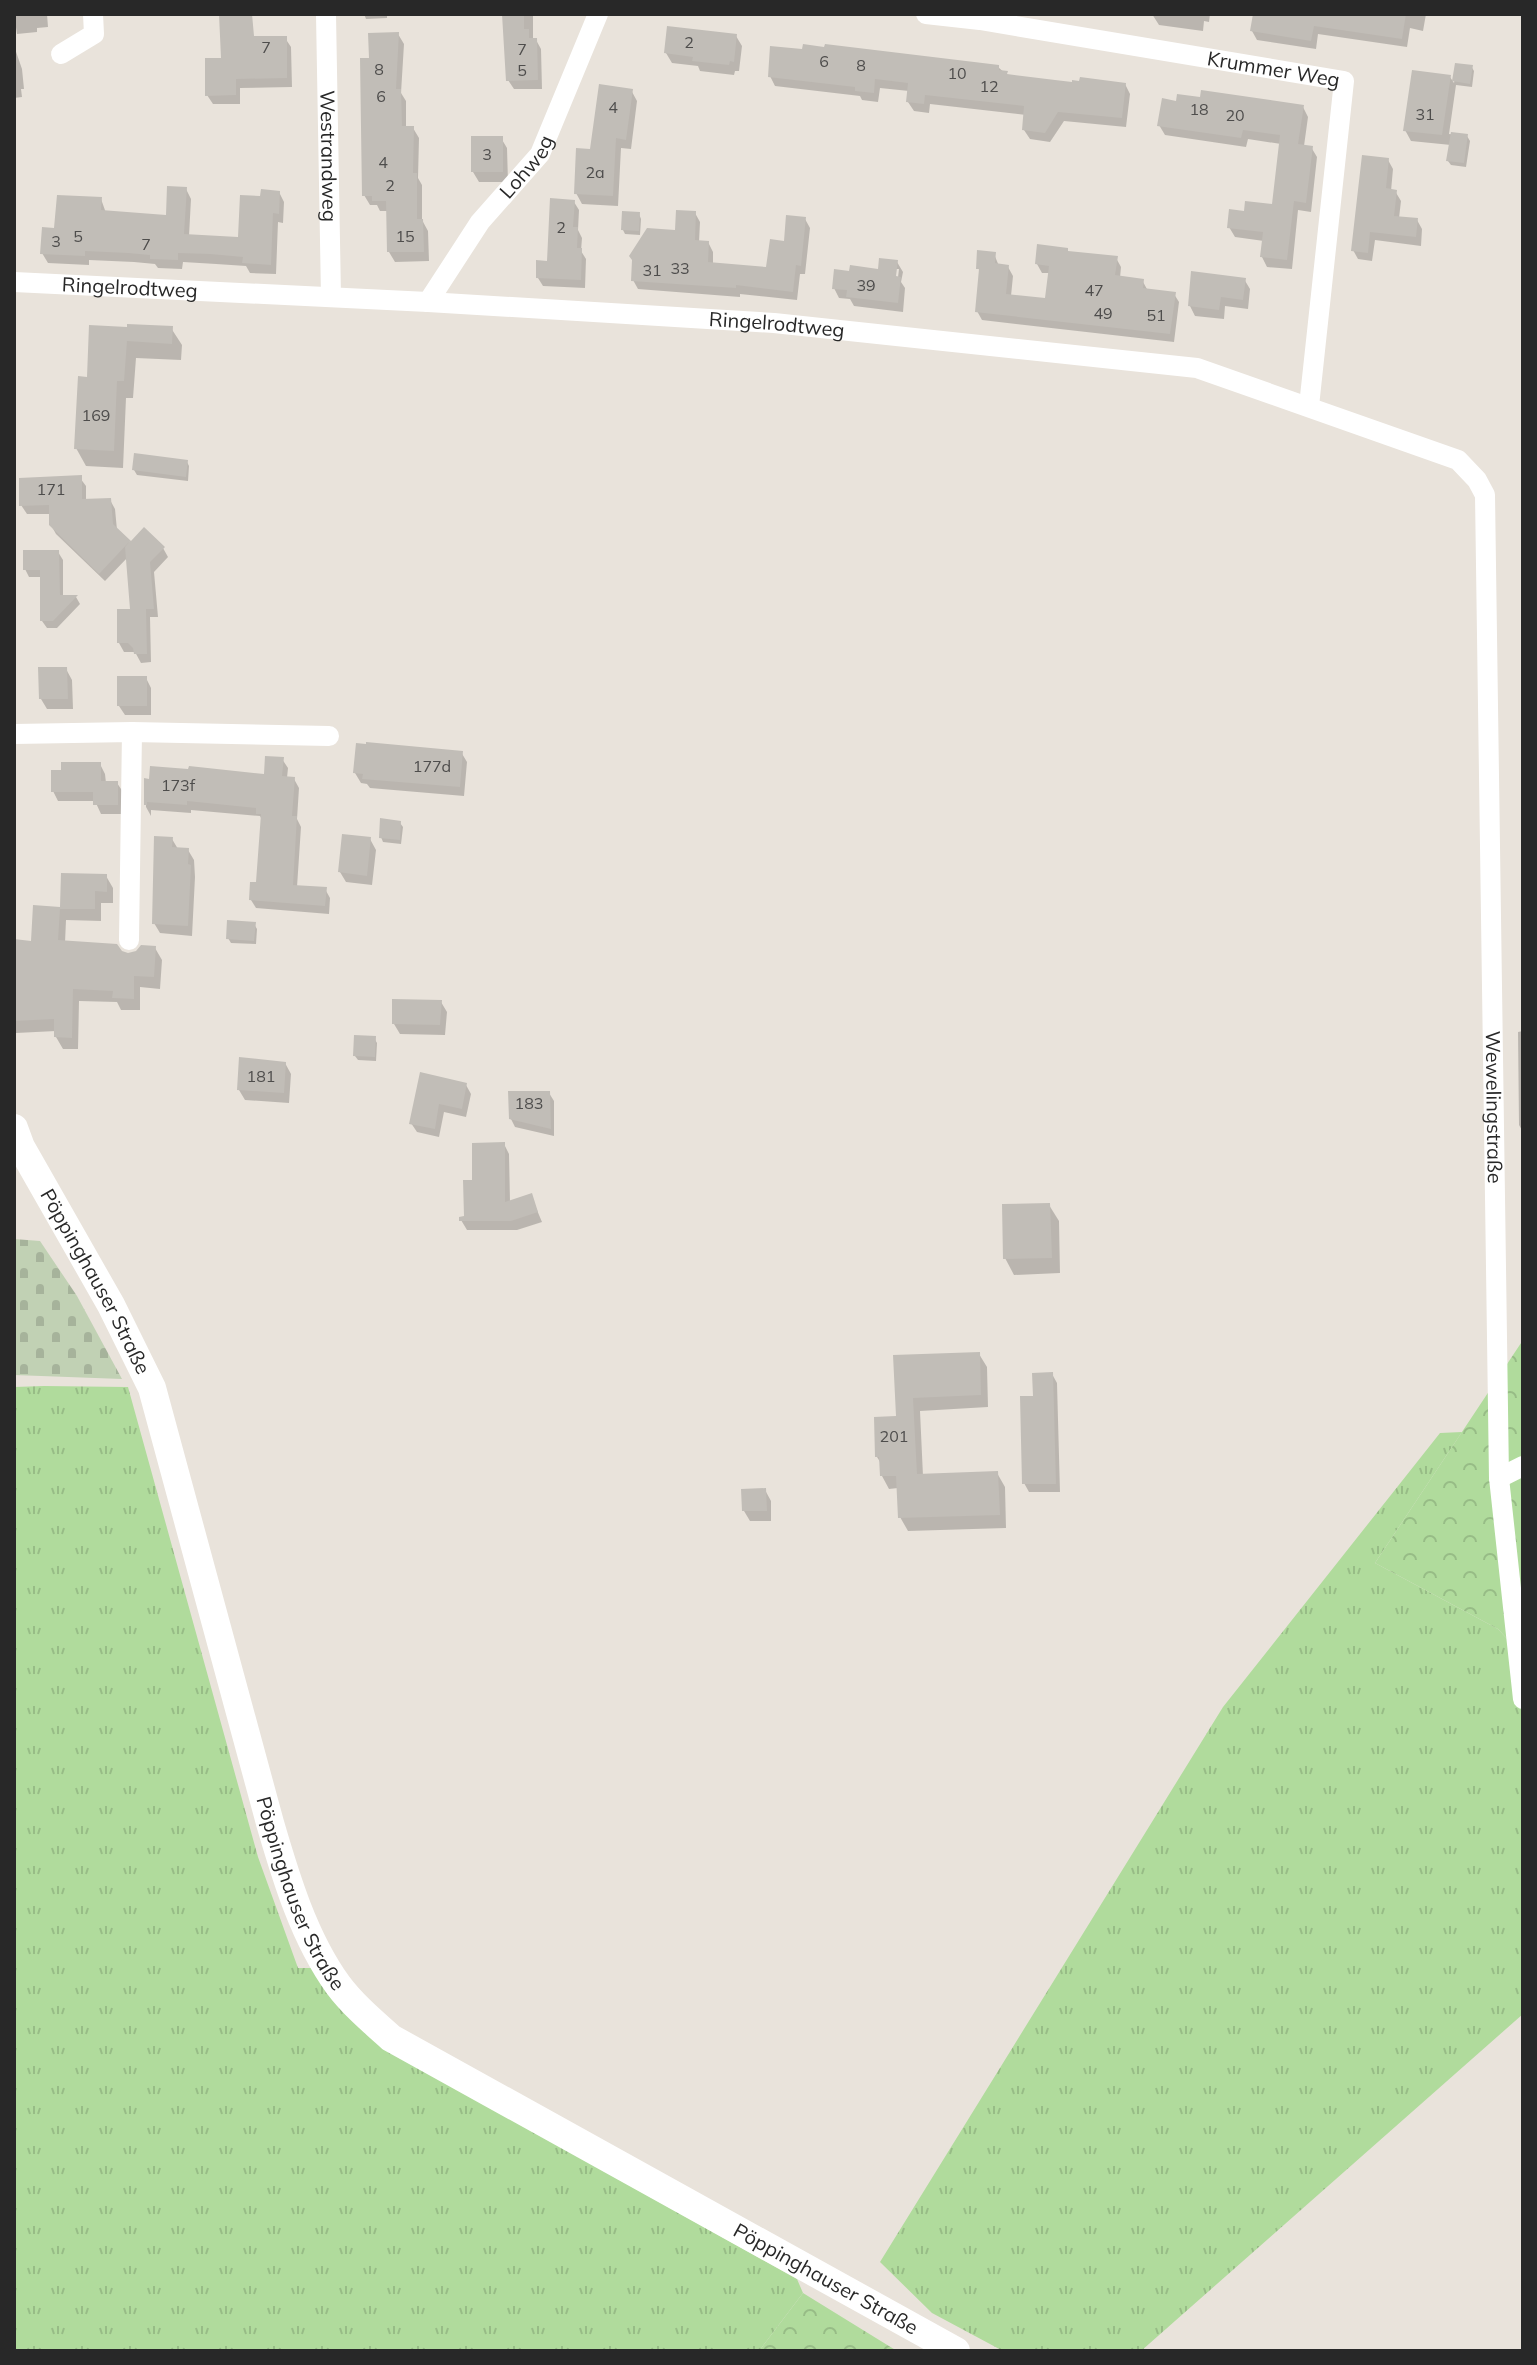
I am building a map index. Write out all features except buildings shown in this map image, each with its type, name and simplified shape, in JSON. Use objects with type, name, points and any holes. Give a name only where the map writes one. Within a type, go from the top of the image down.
[{"type":"main road","name":"Pöppinghauser Straße","points":[[14,1128],[21,1147],[111,1305],[152,1388],[242,1730],[287,1879],[313,1942],[337,1983],[360,2010],[391,2038],[956,2351]]},
{"type":"street","points":[[61,54],[94,34],[93,14]]},
{"type":"street","name":"Westrandweg","points":[[326,14],[331,297]]},
{"type":"street","name":"Lohweg","points":[[428,302],[480,222],[540,154],[598,14]]},
{"type":"street","name":"Krummer Weg","points":[[926,14],[995,22],[1344,81],[1309,406]]},
{"type":"street","name":"Ringelrodtweg","points":[[14,282],[774,323],[1197,368],[1458,460],[1477,480],[1485,495],[1486,513]]},
{"type":"street","name":"Wewelingstraße","points":[[1486,513],[1499,1478],[1523,1699]]},
{"type":"street","points":[[14,734],[132,732],[329,736]]},
{"type":"street","points":[[129,940],[132,732]]},
{"type":"street","points":[[1499,1478],[1523,1466]]},
{"type":"green space","points":[[14,1239],[40,1241],[77,1296],[122,1379],[14,1375]]},
{"type":"green space","points":[[1523,1340],[1523,1656],[1498,1629],[1375,1563]]},
{"type":"green space","points":[[14,1387],[128,1387],[258,1857],[298,1968],[315,1968],[412,2064],[797,2279],[803,2293],[759,2351],[14,2351]]},
{"type":"green space","points":[[1462,1432],[1375,1563],[1498,1629],[1523,1656],[1523,2014],[1141,2351],[1003,2351],[932,2313],[880,2262],[1223,1707],[1440,1433]]},
{"type":"green space","points":[[803,2293],[897,2351],[759,2351]]}]
